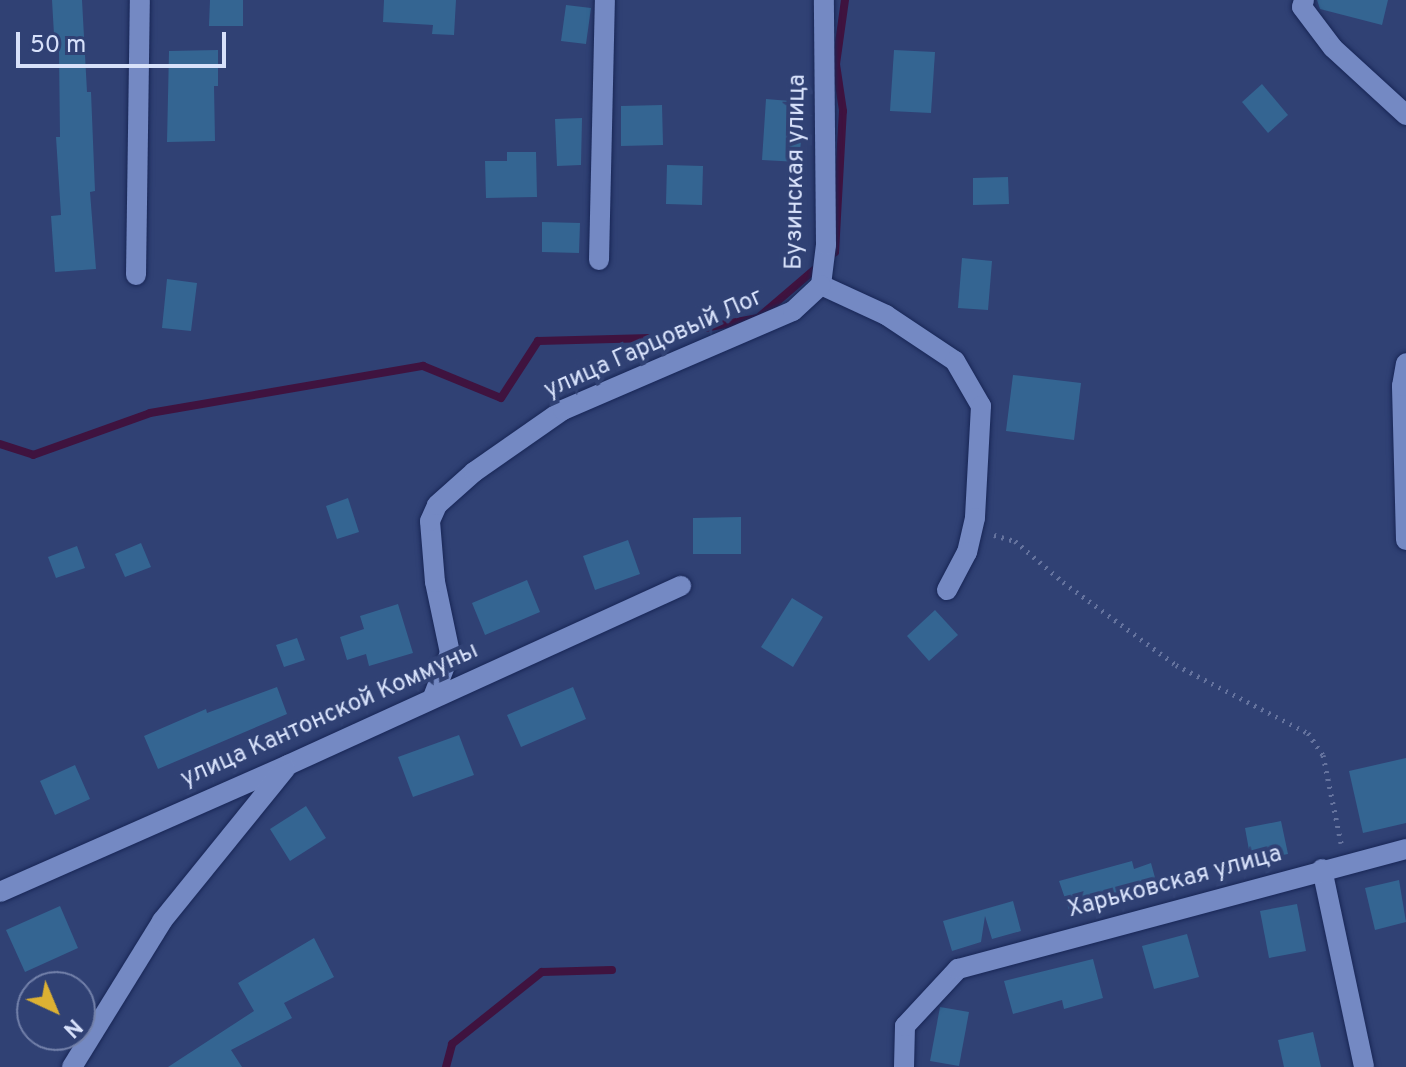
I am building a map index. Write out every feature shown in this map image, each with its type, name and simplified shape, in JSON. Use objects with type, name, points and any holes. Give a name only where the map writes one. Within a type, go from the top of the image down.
[{"type":"street","points":[[136,275],[140,0]]},
{"type":"street","points":[[599,260],[605,0]]},
{"type":"street","name":"Бузинская улица","points":[[824,0],[826,245],[821,285],[886,315],[955,361],[981,406],[975,518],[967,552],[947,590]]},
{"type":"street","points":[[1304,0],[1302,7],[1333,48],[1406,115]]},
{"type":"street","name":"улица Гарцовый Лог","points":[[433,697],[450,653],[435,582],[430,521],[437,505],[474,472],[563,410],[793,311],[821,285]]},
{"type":"street","points":[[1406,363],[1402,386],[1406,540]]},
{"type":"street","name":"улица Кантонской Коммуны","points":[[0,892],[681,586]]},
{"type":"street","points":[[72,1067],[162,921],[288,765]]},
{"type":"street","name":"Харьковская улица","points":[[904,1067],[905,1026],[958,969],[1322,869],[1406,849]]},
{"type":"street","points":[[1322,869],[1364,1067]]},
{"type":"path","points":[[1015,541],[1063,582],[1176,665],[1308,733],[1323,755],[1341,844],[1322,869]]},
{"type":"building","points":[[52,0],[82,0],[87,92],[91,92],[95,191],[90,192],[96,269],[55,272],[51,216],[61,215],[56,137],[60,137],[59,52],[55,52]]},
{"type":"building","points":[[210,0],[243,0],[243,26],[209,26]]},
{"type":"building","points":[[384,0],[456,0],[454,35],[432,34],[433,25],[383,22]]},
{"type":"building","points":[[1317,0],[1388,0],[1382,25],[1320,9]]},
{"type":"building","points":[[566,5],[591,8],[586,44],[561,41]]},
{"type":"building","points":[[218,50],[218,86],[214,86],[215,141],[167,142],[169,51]]},
{"type":"building","points":[[894,50],[935,52],[931,113],[890,111]]},
{"type":"building","points":[[1262,84],[1288,115],[1268,133],[1242,102]]},
{"type":"building","points":[[766,99],[790,101],[788,129],[802,130],[799,162],[762,160]]},
{"type":"building","points":[[662,105],[663,145],[621,146],[621,106]]},
{"type":"building","points":[[582,118],[581,165],[557,166],[555,119]]},
{"type":"building","points":[[507,152],[536,152],[537,197],[486,198],[485,161],[507,161]]},
{"type":"building","points":[[667,165],[703,166],[702,205],[666,204]]},
{"type":"building","points":[[1008,177],[1009,204],[973,205],[973,178]]},
{"type":"building","points":[[542,222],[580,223],[579,253],[542,252]]},
{"type":"building","points":[[962,258],[992,261],[988,310],[958,308]]},
{"type":"building","points":[[167,279],[197,283],[191,331],[162,328]]},
{"type":"building","points":[[1013,375],[1081,383],[1074,440],[1006,431]]},
{"type":"building","points":[[348,498],[359,532],[337,539],[326,506]]},
{"type":"building","points":[[741,517],[741,554],[693,554],[693,518]]},
{"type":"building","points":[[628,540],[640,574],[595,590],[583,556]]},
{"type":"building","points":[[141,543],[151,567],[125,577],[115,554]]},
{"type":"building","points":[[77,546],[85,568],[56,578],[48,557]]},
{"type":"building","points":[[527,580],[540,612],[485,635],[472,603]]},
{"type":"building","points":[[792,598],[823,617],[793,667],[761,647]]},
{"type":"building","points":[[398,604],[413,653],[369,666],[366,654],[347,660],[340,637],[364,629],[360,616]]},
{"type":"building","points":[[935,610],[958,635],[929,661],[907,636]]},
{"type":"building","points":[[297,638],[305,660],[284,667],[276,645]]},
{"type":"building","points":[[277,687],[287,714],[158,769],[144,736],[206,709],[207,713]]},
{"type":"building","points":[[573,687],[586,719],[521,747],[507,715]]},
{"type":"building","points":[[459,735],[474,775],[413,797],[398,757]]},
{"type":"building","points":[[1406,758],[1406,823],[1363,833],[1349,771]]},
{"type":"building","points":[[75,765],[90,799],[55,815],[40,781]]},
{"type":"building","points":[[306,806],[326,838],[290,861],[270,829]]},
{"type":"building","points":[[1281,821],[1288,854],[1251,861],[1245,828]]},
{"type":"building","points":[[1132,861],[1134,869],[1151,863],[1157,885],[1116,898],[1114,893],[1069,910],[1059,881]]},
{"type":"building","points":[[1399,880],[1406,922],[1375,930],[1365,888]]},
{"type":"building","points":[[1013,901],[1021,931],[992,939],[985,916],[981,942],[952,951],[943,921]]},
{"type":"building","points":[[1297,904],[1306,951],[1269,958],[1260,911]]},
{"type":"building","points":[[60,906],[78,948],[25,971],[6,930]]},
{"type":"building","points":[[1187,934],[1199,977],[1154,989],[1142,946]]},
{"type":"building","points":[[314,938],[334,977],[284,1003],[292,1018],[231,1050],[242,1067],[168,1067],[254,1011],[238,983]]},
{"type":"building","points":[[1093,959],[1103,998],[1064,1009],[1062,1000],[1013,1014],[1004,981]]},
{"type":"building","points":[[940,1007],[969,1012],[959,1066],[930,1061]]},
{"type":"building","points":[[1313,1032],[1321,1067],[1284,1067],[1278,1040]]},
{"type":"waterway","points":[[0,444],[33,455],[150,413],[423,366],[501,398],[538,341],[651,338],[758,318],[835,252],[843,111],[836,64],[845,0]]},
{"type":"waterway","points":[[446,1067],[452,1044],[542,972],[612,970]]}]
